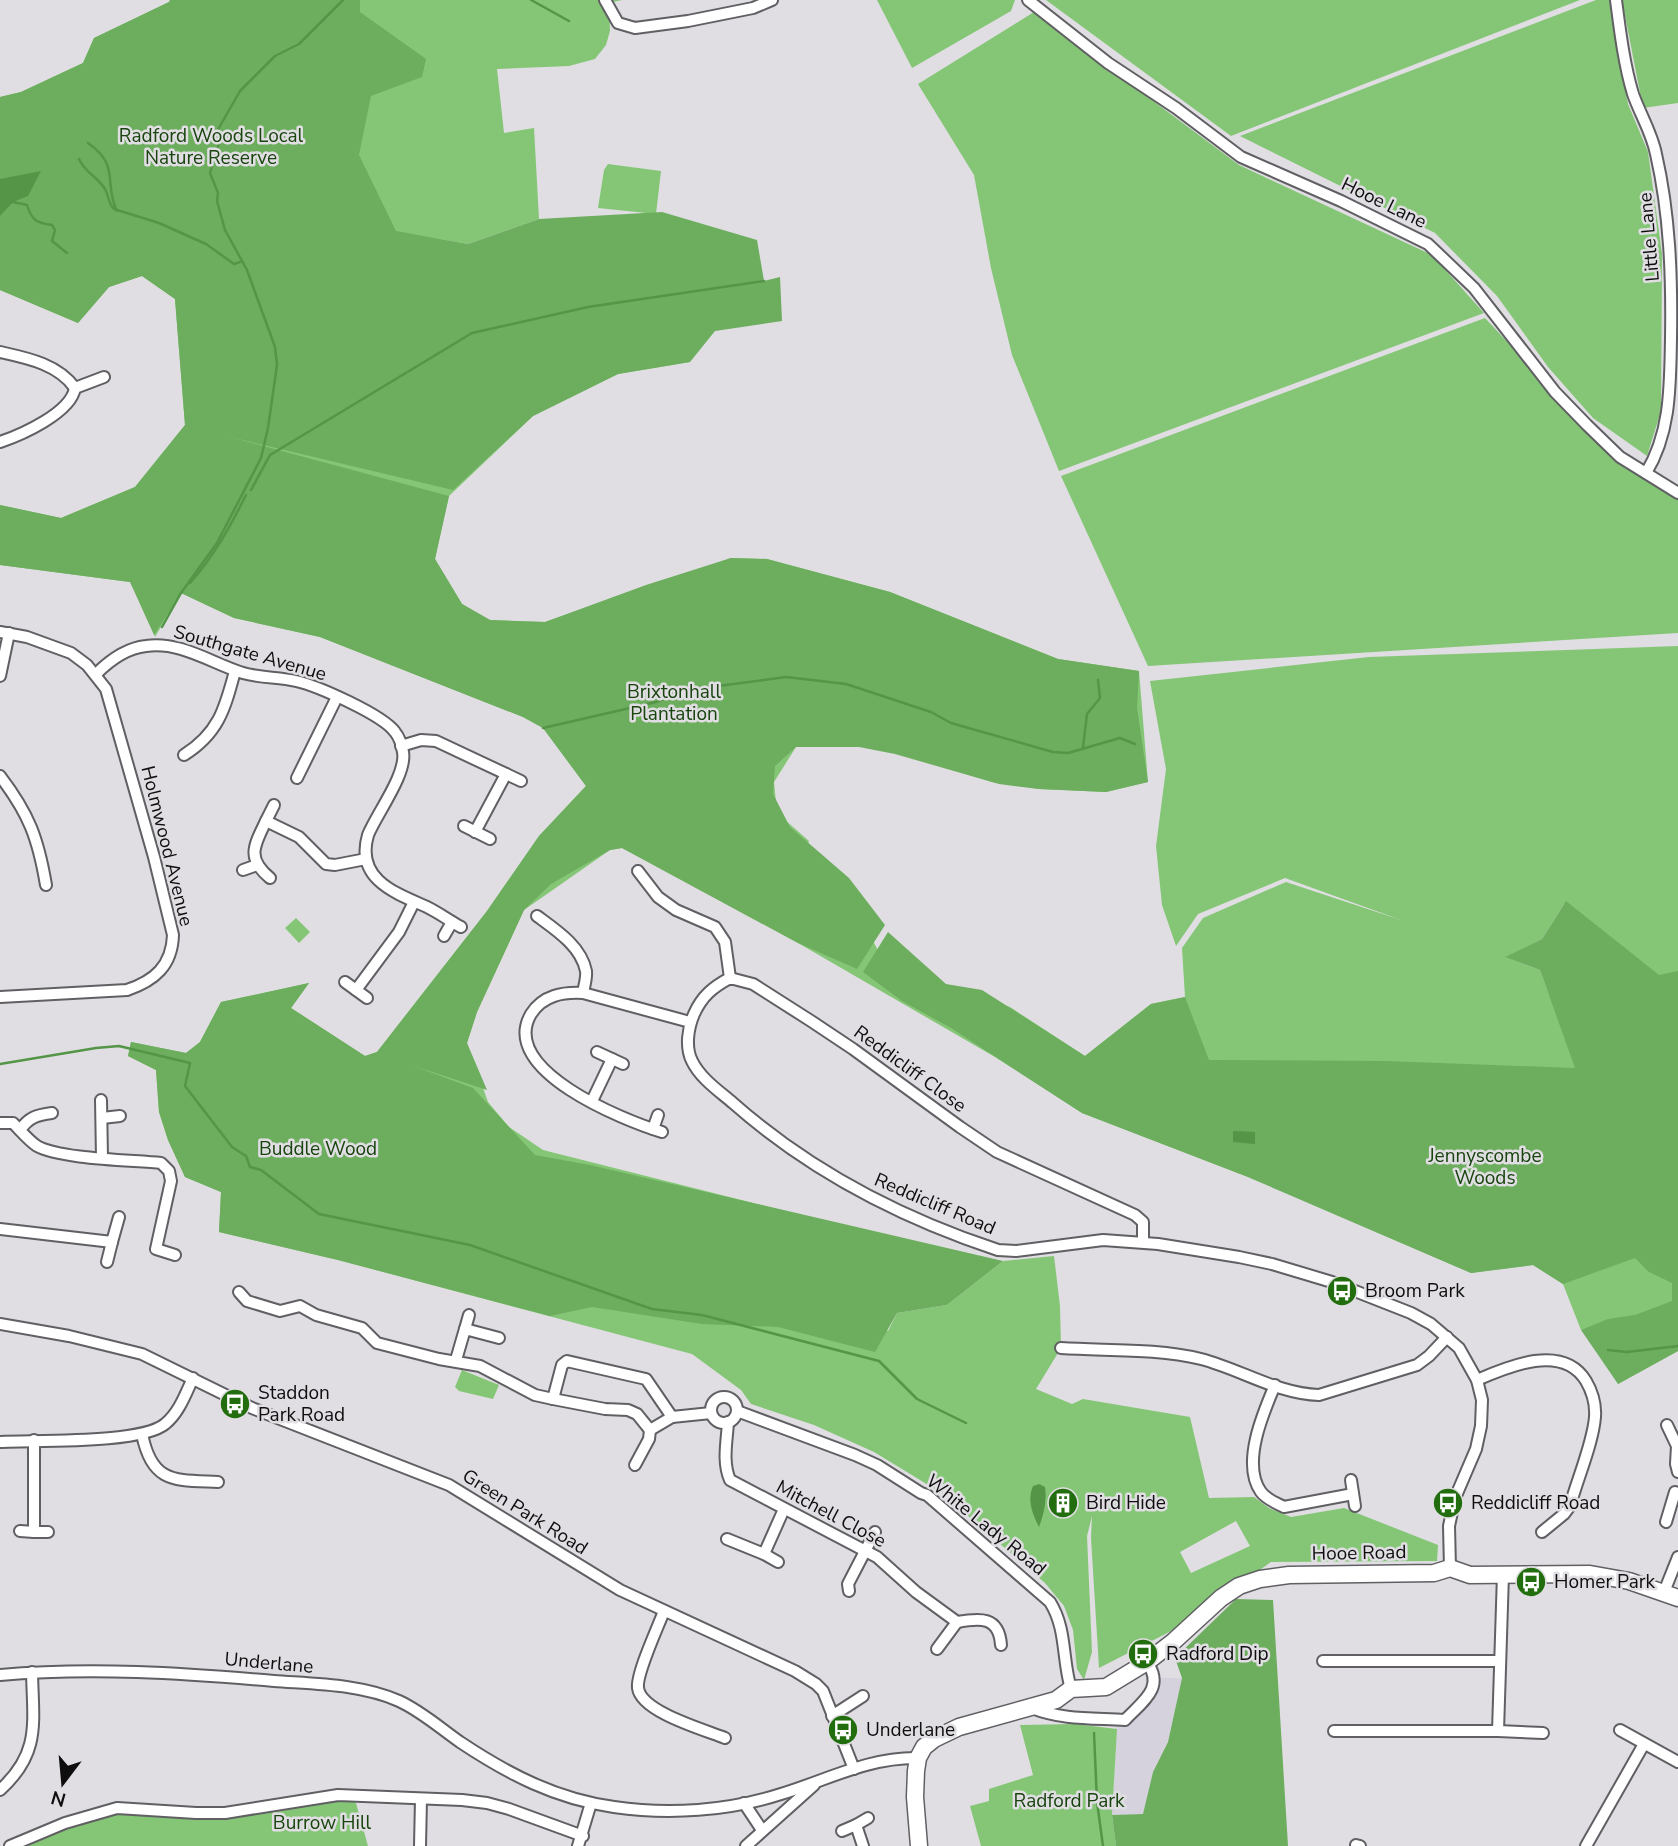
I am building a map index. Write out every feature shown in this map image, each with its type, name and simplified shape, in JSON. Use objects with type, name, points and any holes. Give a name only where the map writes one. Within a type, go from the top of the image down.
[{"type":"street","points":[[605,0],[618,23],[635,28],[754,8],[772,0]]},
{"type":"street","name":"Hooe Lane","points":[[1028,0],[1108,64],[1176,108],[1241,157],[1341,201],[1428,244],[1474,288],[1520,343],[1555,392],[1620,457],[1678,493]]},
{"type":"street","name":"Little Lane","points":[[1616,0],[1633,94],[1656,150],[1670,247],[1672,307],[1668,410],[1656,456],[1646,473]]},
{"type":"street","points":[[0,352],[52,368],[61,373],[75,388]]},
{"type":"street","points":[[0,443],[22,434],[60,410],[70,400],[75,388],[104,377]]},
{"type":"street","points":[[0,676],[4,632]]},
{"type":"street","name":"Holmwood Avenue","points":[[0,997],[127,990],[145,984],[157,975],[173,948],[171,927],[154,857],[106,689],[88,664],[71,653],[4,632]]},
{"type":"street","name":"Southgate Avenue","points":[[96,674],[127,651],[145,646],[165,645],[251,676],[296,681],[337,697],[385,722],[396,732],[401,746]]},
{"type":"street","points":[[201,760],[189,752],[215,727],[222,716],[235,671]]},
{"type":"street","points":[[297,771],[337,697]]},
{"type":"street","points":[[444,936],[456,925],[395,894],[372,873],[366,859],[365,845],[368,835],[403,765],[401,746],[421,740],[436,741],[521,780]]},
{"type":"street","points":[[475,832],[506,774]]},
{"type":"street","points":[[0,776],[27,815],[41,852],[46,885]]},
{"type":"street","points":[[270,877],[257,865],[254,856],[256,842],[274,805]]},
{"type":"street","points":[[266,821],[299,837],[326,864],[335,865],[366,859]]},
{"type":"street","points":[[464,826],[490,839]]},
{"type":"street","points":[[243,870],[257,865]]},
{"type":"street","points":[[638,871],[649,887],[667,903],[715,927],[725,942],[730,978],[703,997],[690,1022],[583,993],[565,992],[550,997],[537,1006],[529,1018],[525,1037],[531,1055],[540,1067],[592,1101],[630,1122],[657,1130],[658,1115]]},
{"type":"street","points":[[356,990],[399,932],[414,902]]},
{"type":"street","points":[[537,916],[550,932],[569,941],[582,959],[587,973],[583,993]]},
{"type":"street","name":"Reddicliff Close","points":[[730,978],[753,984],[811,1021],[997,1152],[1135,1215],[1143,1223],[1143,1243]]},
{"type":"street","points":[[345,982],[367,998]]},
{"type":"street","name":"Reddicliff Road","points":[[690,1022],[688,1038],[692,1062],[707,1081],[751,1119],[815,1165],[899,1212],[998,1250],[1016,1251],[1103,1240],[1240,1257],[1302,1272],[1411,1313],[1447,1337],[1459,1348],[1477,1380],[1482,1400],[1482,1426],[1476,1449],[1455,1498],[1449,1526],[1450,1568]]},
{"type":"street","points":[[597,1052],[623,1064]]},
{"type":"street","points":[[592,1101],[612,1059]]},
{"type":"street","points":[[100,1100],[102,1158]]},
{"type":"street","points":[[20,1130],[26,1121],[35,1116],[52,1113]]},
{"type":"street","points":[[102,1118],[120,1116]]},
{"type":"street","points":[[0,1123],[13,1123],[31,1141],[48,1150],[160,1163],[169,1171],[171,1181],[156,1249],[175,1255]]},
{"type":"street","points":[[107,1262],[120,1217]]},
{"type":"street","points":[[0,1229],[112,1242]]},
{"type":"street","points":[[239,1293],[247,1301],[280,1311],[300,1306],[316,1315],[362,1328],[377,1343],[439,1359],[480,1366],[535,1395],[605,1409],[628,1410],[637,1414],[650,1430],[649,1440],[635,1465]]},
{"type":"street","points":[[456,1360],[469,1315]]},
{"type":"street","name":"Green Park Road","points":[[0,1324],[124,1348],[193,1378],[252,1408],[449,1485],[620,1590],[795,1671],[816,1684],[822,1691],[854,1769]]},
{"type":"street","points":[[465,1329],[499,1338]]},
{"type":"street","points":[[1060,1348],[1078,1345],[1199,1359],[1304,1395],[1319,1395],[1417,1365],[1447,1337]]},
{"type":"street","points":[[1477,1380],[1502,1370],[1548,1360],[1566,1363],[1579,1371],[1592,1392],[1596,1405],[1595,1420],[1570,1506],[1546,1525]]},
{"type":"street","points":[[553,1399],[562,1365],[567,1361],[646,1379],[672,1417],[650,1430]]},
{"type":"street","points":[[0,1442],[142,1434],[157,1430],[168,1422],[193,1378]]},
{"type":"street","points":[[1275,1385],[1258,1425],[1254,1458],[1256,1482],[1262,1494],[1284,1507],[1354,1500],[1351,1480]]},
{"type":"street","name":"White Lady Road","points":[[672,1417],[711,1413],[716,1400],[724,1397],[733,1401],[737,1411],[839,1448],[877,1465],[927,1495],[1050,1602],[1060,1623],[1066,1672],[1071,1689]]},
{"type":"street","points":[[711,1413],[716,1420],[728,1422],[737,1411]]},
{"type":"street","name":"Mitchell Close","points":[[728,1422],[726,1472],[730,1480],[877,1557],[916,1592],[957,1622]]},
{"type":"street","points":[[1667,1425],[1676,1446],[1675,1464],[1678,1472]]},
{"type":"street","points":[[142,1434],[146,1452],[166,1476],[204,1486],[218,1482]]},
{"type":"street","points":[[34,1440],[34,1532]]},
{"type":"street","points":[[1666,1522],[1674,1507],[1675,1492]]},
{"type":"street","points":[[764,1554],[784,1509]]},
{"type":"street","points":[[20,1531],[48,1532]]},
{"type":"street","points":[[849,1591],[848,1584],[874,1532]]},
{"type":"street","points":[[727,1539],[778,1562]]},
{"type":"street","points":[[1671,1595],[1678,1557]]},
{"type":"street","name":"Hooe Road","points":[[1071,1689],[1106,1687],[1174,1641],[1221,1598],[1239,1586],[1259,1579],[1289,1575],[1434,1573],[1450,1568],[1467,1575],[1590,1574],[1629,1581],[1671,1595]]},
{"type":"street","points":[[1498,1731],[1503,1574]]},
{"type":"street","points":[[664,1611],[640,1675],[638,1688],[642,1698],[649,1706],[707,1737],[725,1738]]},
{"type":"street","points":[[937,1649],[957,1622],[982,1619],[996,1626],[1001,1645]]},
{"type":"street","points":[[1032,1708],[1048,1715],[1125,1720],[1154,1686],[1155,1678],[1147,1661]]},
{"type":"street","points":[[1323,1661],[1500,1661]]},
{"type":"street","points":[[0,1790],[16,1775],[31,1749],[32,1672]]},
{"type":"street","name":"Underlane","points":[[0,1675],[32,1672],[204,1675],[375,1693],[416,1710],[461,1742],[531,1785],[591,1803],[645,1811],[713,1808],[744,1803],[896,1758],[918,1758]]},
{"type":"street","points":[[919,1846],[915,1797],[918,1758],[924,1747],[959,1727],[1056,1700],[1071,1689]]},
{"type":"street","points":[[832,1716],[863,1696]]},
{"type":"street","points":[[1620,1730],[1678,1762]]},
{"type":"street","points":[[1334,1731],[1544,1733]]},
{"type":"street","points":[[1586,1846],[1644,1744]]},
{"type":"street","points":[[746,1846],[816,1783]]},
{"type":"street","points":[[10,1846],[65,1822],[117,1808],[225,1812],[338,1795],[487,1803],[509,1809],[581,1841],[591,1803]]},
{"type":"street","points":[[420,1846],[421,1799]]},
{"type":"street","points":[[744,1803],[762,1830]]},
{"type":"street","points":[[842,1831],[868,1818]]},
{"type":"street","points":[[856,1825],[863,1846]]},
{"type":"shaded area","points":[[41,171],[28,196],[13,202],[0,216],[0,179]]},
{"type":"shaded area","points":[[1233,1131],[1255,1132],[1255,1144],[1233,1142]]},
{"type":"shaded area","points":[[1039,1484],[1045,1487],[1046,1497],[1039,1527],[1030,1501],[1033,1486]]},
{"type":"shaded area","points":[[1155,1678],[1182,1678],[1168,1742],[1153,1772],[1143,1814],[1112,1815],[1117,1719],[1125,1720]]},
{"type":"green space","name":"Radford Woods Local Nature Reserve","points":[[170,0],[360,0],[360,12],[426,59],[422,77],[371,96],[359,155],[396,231],[468,244],[539,219],[662,212],[757,240],[764,281],[780,277],[782,321],[715,331],[690,362],[618,374],[533,416],[453,490],[226,436],[449,496],[435,559],[462,604],[490,620],[545,622],[646,585],[731,558],[767,559],[890,592],[1058,659],[1139,671],[1137,708],[1148,782],[1106,792],[1039,789],[999,784],[895,754],[859,747],[796,747],[775,766],[773,794],[790,827],[849,878],[885,925],[857,969],[798,943],[622,848],[610,850],[551,884],[524,910],[477,1012],[467,1043],[487,1090],[411,1065],[473,1088],[535,1155],[590,1165],[1003,1261],[947,1305],[897,1313],[875,1352],[778,1327],[702,1324],[592,1307],[550,1316],[338,1260],[219,1232],[221,1192],[185,1177],[159,1112],[156,1070],[128,1056],[131,1042],[186,1053],[200,1042],[221,1002],[309,983],[291,1008],[365,1056],[377,1052],[487,911],[539,836],[586,786],[543,728],[523,717],[320,637],[234,618],[181,593],[154,635],[130,582],[0,565],[0,505],[61,518],[135,487],[185,425],[175,299],[142,276],[109,287],[78,323],[0,290],[0,97],[21,92],[83,63],[94,38]]},
{"type":"green space","name":"Radford Woods Local Nature Reserve","points":[[622,0],[609,3],[610,31],[606,45],[595,59],[569,66],[497,69],[504,133],[534,128],[539,219],[468,244],[422,236],[413,249],[690,362],[618,374],[533,416],[449,496],[435,559],[462,604],[490,620],[545,622],[731,558],[767,559],[890,592],[1058,659],[1139,671],[1148,782],[1106,792],[1039,789],[992,782],[940,766],[946,725],[859,747],[796,747],[774,782],[777,813],[809,841],[802,858],[871,937],[886,966],[1010,1007],[1085,1056],[1151,1004],[1185,997],[1182,948],[1203,918],[1286,882],[1401,920],[1285,878],[1198,914],[1176,946],[1162,905],[1156,846],[1166,769],[1150,681],[1369,657],[1678,646],[1678,1351],[1618,1384],[1587,1328],[1581,1330],[1563,1284],[1533,1265],[1471,1273],[1248,1177],[1082,1113],[995,1057],[798,943],[622,848],[610,850],[524,910],[477,1012],[467,1043],[488,1102],[509,1127],[543,1150],[828,1222],[869,1324],[888,1331],[897,1313],[947,1305],[1003,1261],[1054,1256],[1060,1306],[1061,1348],[1036,1389],[1072,1404],[1083,1399],[1190,1417],[1209,1498],[1254,1497],[1269,1508],[1291,1517],[1344,1508],[1438,1545],[1437,1561],[1271,1562],[1179,1627],[1099,1668],[1092,1516],[1087,1536],[1092,1652],[1084,1680],[1077,1669],[1073,1630],[1064,1606],[1045,1583],[943,1494],[874,1452],[814,1425],[751,1404],[741,1390],[692,1354],[338,1260],[219,1232],[221,1192],[185,1177],[159,1112],[156,1070],[128,1056],[131,1042],[186,1053],[200,1042],[221,1002],[309,983],[291,1008],[365,1056],[377,1052],[487,911],[539,836],[586,786],[543,728],[523,717],[320,637],[234,618],[181,593],[155,637],[150,620],[130,582],[0,565],[0,505],[61,518],[135,487],[185,425],[175,299],[142,276],[109,287],[78,323],[0,290],[0,97],[21,92],[83,63],[94,38],[169,2]],"holes":[[[1564,904],[1549,995],[1540,970],[1506,957],[1542,939]],[[1236,1521],[1250,1546],[1191,1573],[1180,1552]]]},
{"type":"green space","points":[[877,0],[1015,0],[1011,11],[912,68]]},
{"type":"green space","points":[[1046,0],[1580,0],[1231,136]]},
{"type":"green space","points":[[1596,0],[1609,0],[1628,104],[1648,152],[1662,254],[1661,411],[1647,456],[1593,418],[1548,367],[1497,296],[1435,233],[1240,136]]},
{"type":"green space","points":[[1622,0],[1678,0],[1678,103],[1643,108]]},
{"type":"green space","points":[[1034,12],[1239,165],[1432,255],[1484,313],[1059,471],[1012,355],[991,268],[974,175],[918,84]]},
{"type":"green space","points":[[608,164],[661,171],[656,214],[598,208],[604,170]]},
{"type":"green space","points":[[1485,318],[1618,460],[1678,497],[1678,633],[1148,666],[1061,476]]},
{"type":"green space","name":"Jennyscombe Woods","points":[[1566,901],[1659,975],[1678,971],[1678,1351],[1618,1384],[1581,1330],[1608,1319],[1635,1315],[1672,1301],[1672,1283],[1649,1272],[1635,1258],[1563,1284],[1533,1265],[1471,1273],[1248,1177],[1082,1113],[951,1028],[902,1001],[863,972],[888,932],[946,984],[982,990],[1085,1056],[1151,1004],[1185,997],[1209,1060],[1386,1061],[1575,1068],[1540,970],[1505,957],[1542,939]]},
{"type":"green space","points":[[296,918],[310,932],[299,943],[285,928]]},
{"type":"green space","points":[[462,1370],[499,1385],[493,1399],[459,1391],[455,1387]]},
{"type":"green space","points":[[1236,1599],[1273,1600],[1288,1846],[1116,1846],[1112,1815],[1143,1814],[1153,1772],[1168,1742],[1182,1678],[1175,1658]]},
{"type":"green space","name":"Radford Park","points":[[1075,1724],[1117,1729],[1112,1815],[1116,1846],[981,1846],[970,1806],[989,1801],[989,1789],[1033,1775],[1020,1725]]},
{"type":"green space","name":"Burrow Hill","points":[[346,1799],[356,1803],[368,1846],[20,1846],[44,1835],[117,1812],[175,1815]]},
{"type":"waterway","points":[[181,593],[217,543],[261,458],[277,365],[275,347],[247,270],[225,230],[217,201],[218,193],[210,173],[219,143],[216,133],[240,91],[275,56],[299,44],[343,0]]},
{"type":"waterway","points":[[531,0],[569,21]]},
{"type":"waterway","points":[[88,143],[98,151],[108,167],[117,211]]},
{"type":"waterway","points":[[79,159],[84,168],[105,189],[114,209],[159,223],[206,244],[234,264],[240,262]]},
{"type":"waterway","points":[[13,202],[27,205],[36,220],[52,225],[55,230],[52,241],[67,253]]},
{"type":"waterway","points":[[251,490],[270,455],[472,333],[588,307],[764,281]]},
{"type":"waterway","points":[[190,583],[221,541],[246,495]]},
{"type":"waterway","points":[[162,627],[181,593]]},
{"type":"waterway","points":[[543,728],[656,702],[688,690],[786,677],[846,684],[931,712],[951,723],[1053,752],[1068,753],[1120,738],[1135,744]]},
{"type":"waterway","points":[[1083,747],[1087,714],[1100,698],[1098,680]]},
{"type":"waterway","points":[[0,1064],[119,1046],[190,1063],[185,1086],[232,1147],[246,1156],[250,1167],[261,1170],[319,1214],[470,1245],[652,1309],[702,1315],[879,1361],[917,1399],[966,1423]]},
{"type":"waterway","points":[[1608,1350],[1627,1352],[1678,1346]]},
{"type":"waterway","points":[[1094,1733],[1097,1802],[1103,1846]]},
{"type":"place","name":"Broom Park","points":[[1342,1291]]},
{"type":"place","name":"Staddon Park Road","points":[[235,1404]]},
{"type":"place","name":"Bird Hide","points":[[1063,1503]]},
{"type":"place","name":"Reddicliff Road","points":[[1448,1503]]},
{"type":"place","name":"Homer Park","points":[[1531,1582]]},
{"type":"place","name":"Radford Dip","points":[[1143,1654]]},
{"type":"place","name":"Underlane","points":[[843,1730]]},
{"type":"park label","name":"Brixtonhall Plantation","points":[[674,703]]},
{"type":"park label","name":"Buddle Wood","points":[[318,1149]]}]
